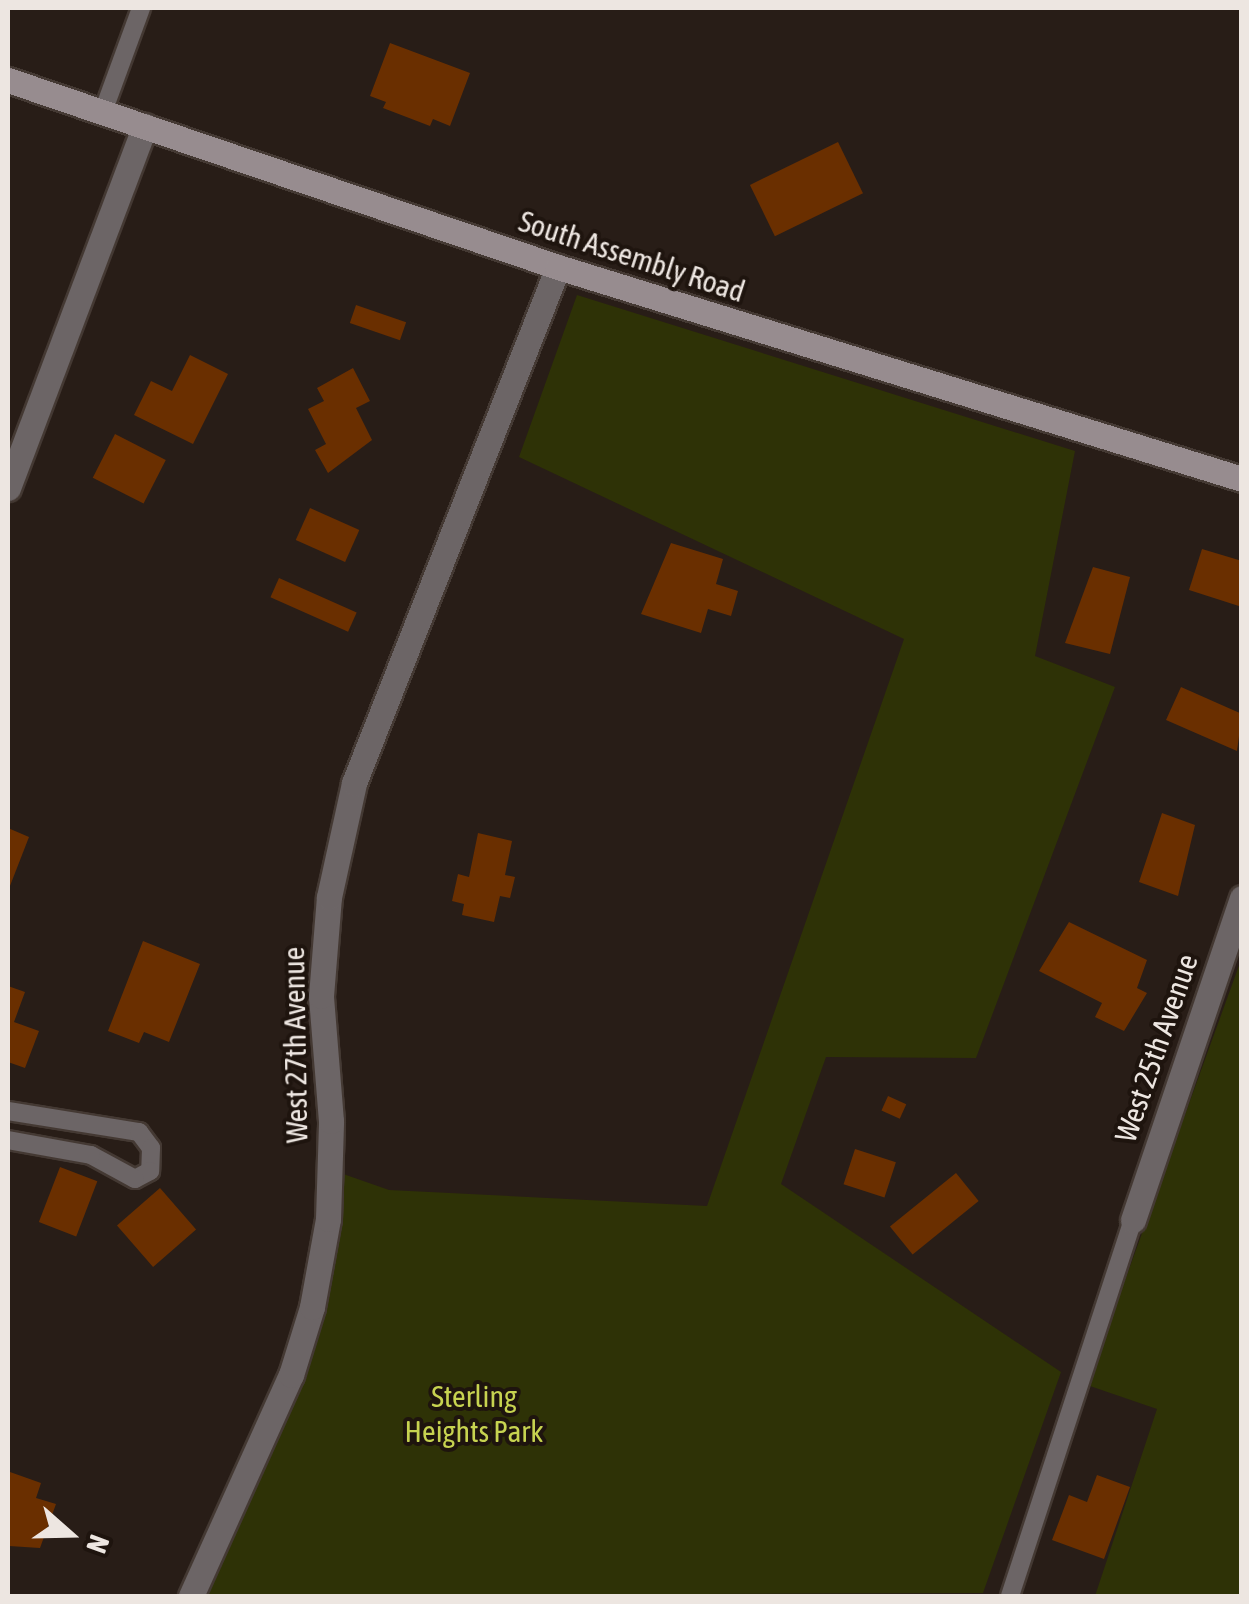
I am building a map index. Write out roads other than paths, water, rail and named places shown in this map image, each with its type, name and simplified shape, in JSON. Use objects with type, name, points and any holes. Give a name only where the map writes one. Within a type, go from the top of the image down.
[{"type":"street","name":"South Assembly Road","points":[[8,80],[558,267],[1242,479]]},
{"type":"street","points":[[8,488],[145,126]]},
{"type":"street","name":"West 27th Avenue","points":[[191,1596],[291,1375],[312,1307],[328,1219],[331,1121],[321,996],[329,897],[354,783],[558,267]]},
{"type":"street","name":"West 25th Avenue","points":[[1134,1220],[1242,898]]},
{"type":"lane","points":[[104,112],[141,8]]},
{"type":"lane","points":[[8,1111],[139,1132],[152,1148],[150,1171],[136,1179],[91,1155],[8,1140]]},
{"type":"lane","points":[[1010,1596],[1134,1220]]},
{"type":"park label","name":"Sterling Heights Park","points":[[474,1413]]}]
